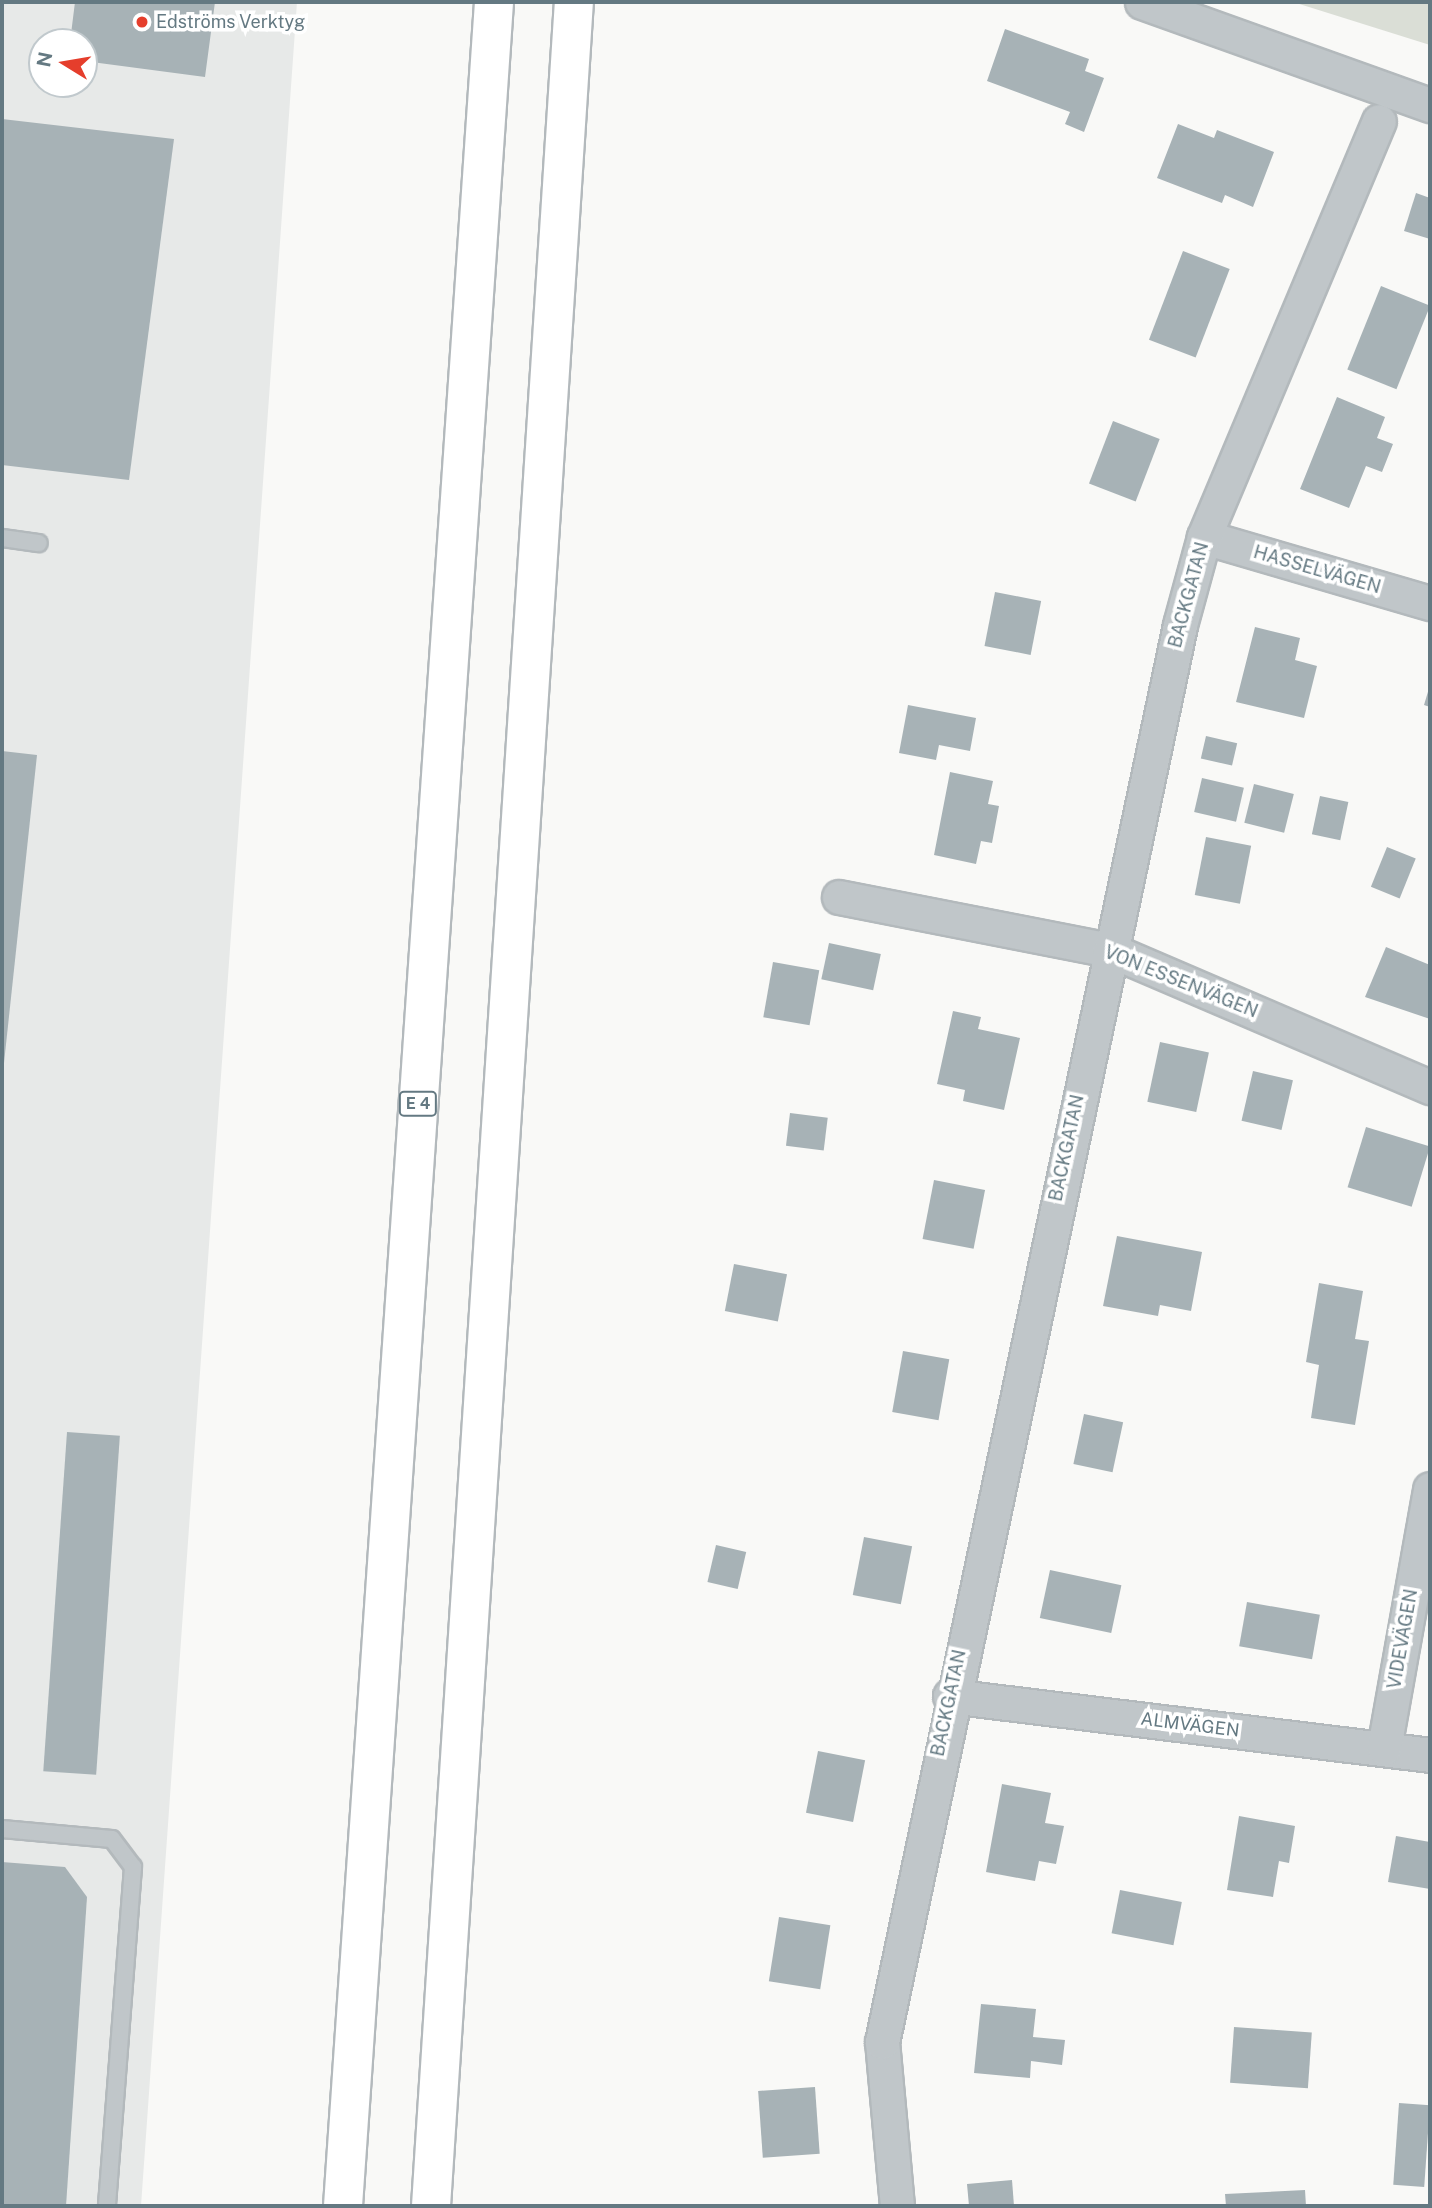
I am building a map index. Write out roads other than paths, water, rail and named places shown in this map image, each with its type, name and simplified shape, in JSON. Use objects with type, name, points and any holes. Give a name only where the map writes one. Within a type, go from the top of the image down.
[{"type":"highway","name":"E 4","points":[[343,2206],[494,2]]},
{"type":"highway","points":[[431,2206],[574,2]]},
{"type":"street","points":[[1142,2],[1430,105]]},
{"type":"street","name":"BACKGATAN","points":[[897,2206],[882,2042],[950,1696],[1110,950],[1205,537],[1379,121]]},
{"type":"street","name":"HASSELVÄGEN","points":[[1205,537],[1430,603]]},
{"type":"street","name":"VON ESSENVÄGEN","points":[[839,897],[1110,950],[1430,1087]]},
{"type":"street","name":"VIDEVÄGEN","points":[[1384,1748],[1430,1489]]},
{"type":"street","name":"ALMVÄGEN","points":[[950,1696],[1430,1755]]},
{"type":"lane","points":[[2,538],[39,543]]},
{"type":"lane","points":[[2,1829],[112,1839],[133,1867],[107,2206]]},
{"type":"place","name":"Edströms Verktyg","points":[[142,22]]}]
